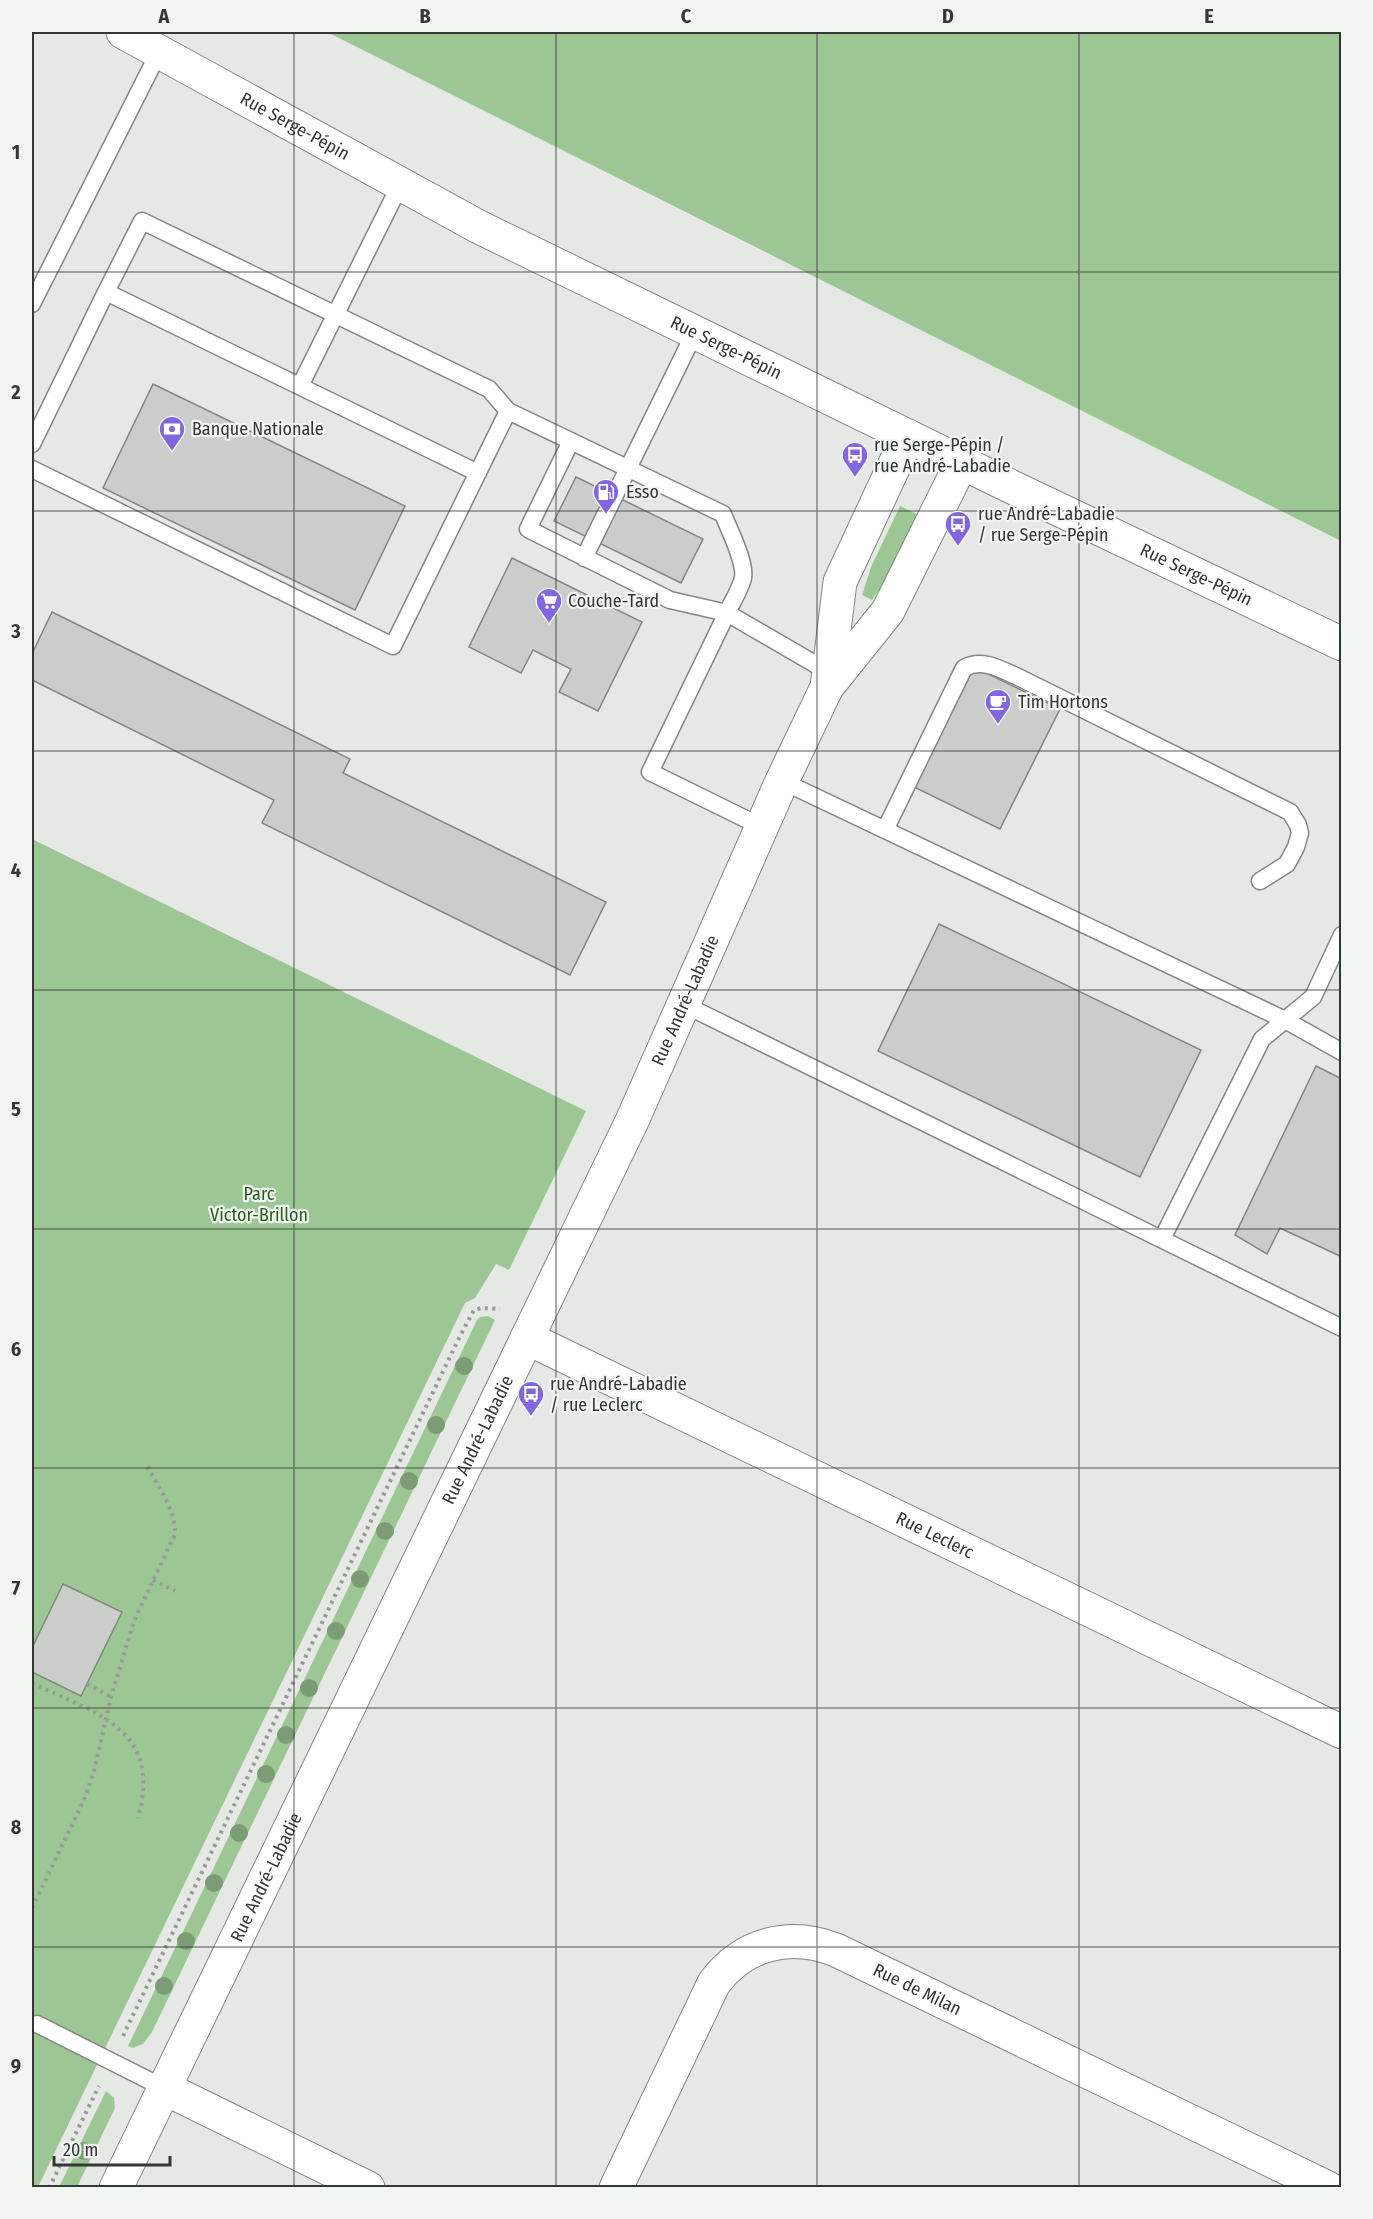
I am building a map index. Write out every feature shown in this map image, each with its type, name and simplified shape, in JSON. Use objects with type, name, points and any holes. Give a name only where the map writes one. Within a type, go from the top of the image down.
[{"type":"street","name":"Rue Serge-Pépin","points":[[123,32],[479,227],[1341,644]]},
{"type":"street","name":"Rue André-Labadie","points":[[830,678],[840,582],[908,436]]},
{"type":"street","name":"Rue André-Labadie","points":[[116,2187],[632,1121],[830,678],[888,611],[962,462]]},
{"type":"street","name":"Rue Leclerc","points":[[527,1338],[1341,1732]]},
{"type":"street","name":"Rue de Milan","points":[[616,2187],[707,1995],[718,1978],[732,1963],[756,1948],[796,1941],[816,1943],[836,1950],[1328,2187]]},
{"type":"street","points":[[164,2088],[368,2187]]},
{"type":"lane","points":[[32,304],[159,52]]},
{"type":"lane","points":[[300,386],[400,185]]},
{"type":"lane","points":[[32,444],[142,221],[489,389],[508,411],[723,514],[743,566],[744,576],[650,772],[762,827]]},
{"type":"lane","points":[[106,292],[478,473]]},
{"type":"lane","points":[[584,558],[695,332]]},
{"type":"lane","points":[[32,469],[393,646],[508,411]]},
{"type":"lane","points":[[571,441],[528,529],[670,600],[727,613],[830,678]]},
{"type":"lane","points":[[885,830],[964,668],[971,664],[983,664],[1018,677],[1290,812],[1300,832],[1296,848],[1287,864],[1260,881]]},
{"type":"lane","points":[[782,781],[1285,1020],[1341,1052]]},
{"type":"lane","points":[[1162,1239],[1262,1039],[1313,996],[1341,935]]},
{"type":"lane","points":[[684,1004],[1341,1328]]},
{"type":"lane","points":[[37,2024],[164,2088]]},
{"type":"path","points":[[120,2042],[460,1336],[474,1310],[496,1308]]},
{"type":"path","points":[[32,1908],[84,1800],[94,1771],[111,1697],[134,1621],[175,1534],[176,1524],[147,1466]]},
{"type":"path","points":[[153,1580],[175,1591]]},
{"type":"path","points":[[32,1683],[106,1719],[123,1731],[139,1757],[143,1774],[143,1790],[138,1818]]},
{"type":"path","points":[[87,1684],[111,1697]]},
{"type":"path","points":[[49,2187],[99,2086]]},
{"type":"green space","points":[[327,32],[1341,32],[1341,541]]},
{"type":"green space","points":[[900,506],[919,515],[886,579],[872,600],[862,595],[871,567]]},
{"type":"green space","name":"Parc Victor-Brillon","points":[[32,839],[586,1111],[509,1270],[496,1264],[475,1298],[465,1303],[38,2187],[32,2187]]},
{"type":"green space","points":[[488,1316],[495,1320],[152,2032],[143,2044],[133,2048],[128,2046],[477,1320]]},
{"type":"green space","points":[[106,2091],[114,2098],[115,2108],[77,2187],[59,2187]]},
{"type":"building","points":[[153,384],[405,506],[355,610],[103,488]]},
{"type":"building","points":[[576,477],[703,539],[681,583],[554,521]]},
{"type":"building","points":[[512,558],[642,622],[598,711],[559,692],[571,669],[533,650],[521,673],[469,647]]},
{"type":"building","points":[[52,612],[350,759],[343,773],[606,902],[570,975],[262,823],[274,800],[32,680],[32,654]]},
{"type":"building","points":[[974,667],[1060,709],[1000,829],[914,787]]},
{"type":"building","points":[[939,924],[1201,1050],[1140,1177],[878,1051]]},
{"type":"building","points":[[1316,1066],[1342,1079],[1342,1257],[1280,1228],[1267,1254],[1235,1235]]},
{"type":"building","points":[[63,1584],[122,1612],[81,1696],[32,1672],[32,1648]]},
{"type":"place","name":"Banque Nationale","points":[[172,452]]},
{"type":"place","name":"rue Serge-Pépin / rue André-Labadie","points":[[855,478]]},
{"type":"place","name":"Esso","points":[[606,515]]},
{"type":"place","name":"rue André-Labadie / rue Serge-Pépin","points":[[958,547]]},
{"type":"place","name":"Couche-Tard","points":[[549,624]]},
{"type":"place","name":"Tim Hortons","points":[[998,725]]},
{"type":"place","name":"rue André-Labadie / rue Leclerc","points":[[531,1417]]}]
